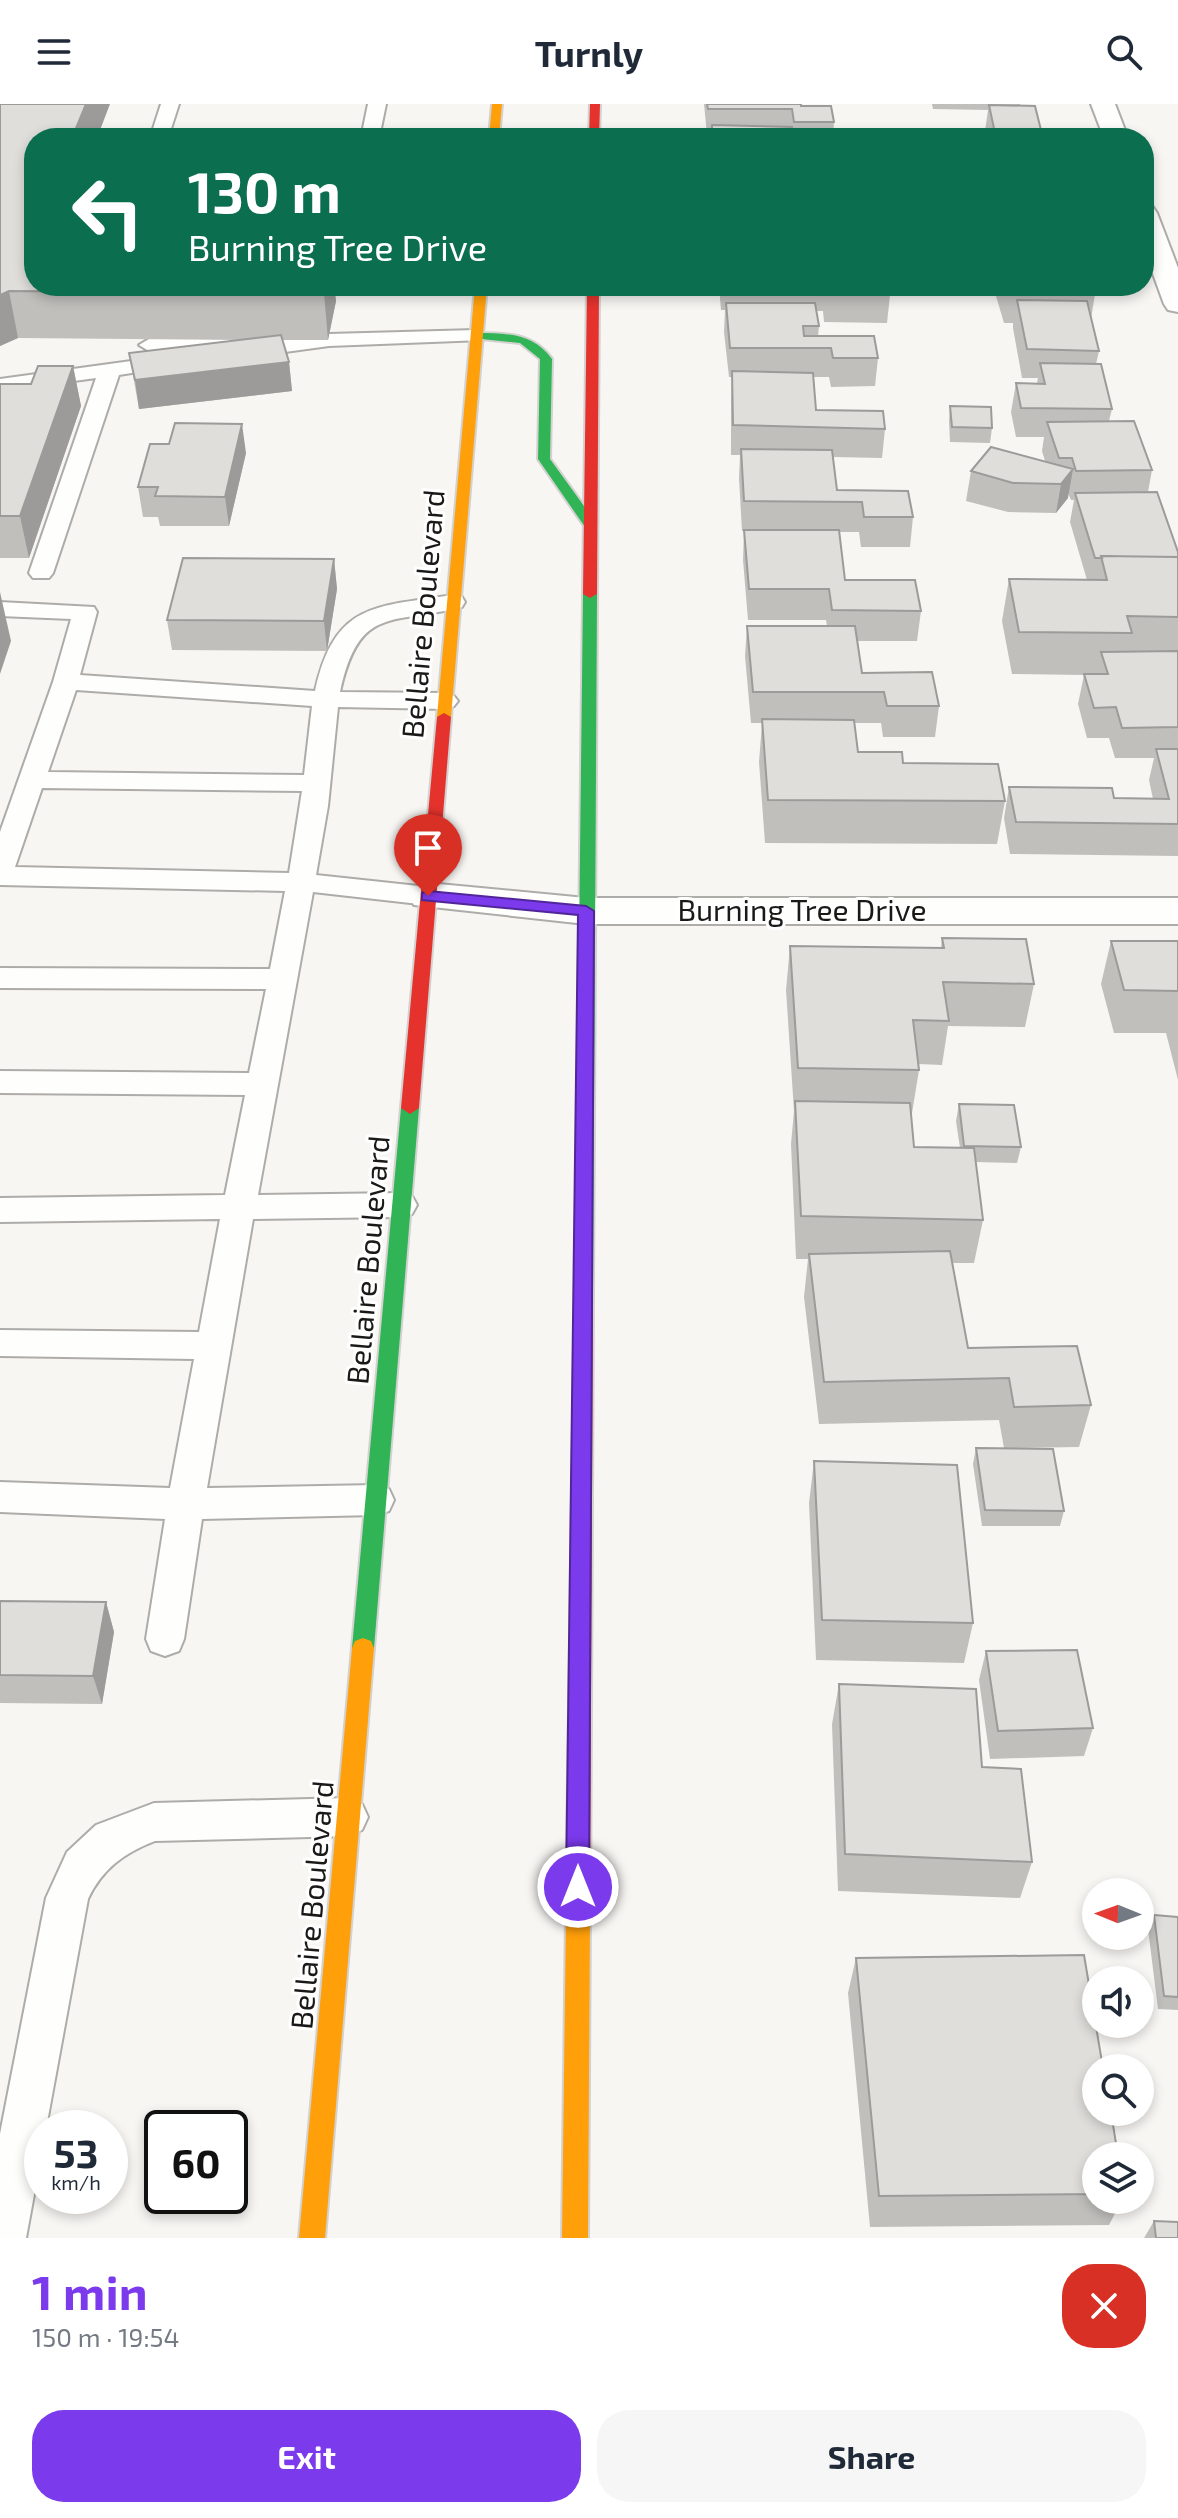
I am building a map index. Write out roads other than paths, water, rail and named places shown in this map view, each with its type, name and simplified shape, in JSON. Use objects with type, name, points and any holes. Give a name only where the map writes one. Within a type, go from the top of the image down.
[{"type":"main road","points":[[495,128],[497,104]]},
{"type":"main road","points":[[594,128],[595,104]]},
{"type":"main road","name":"Bellaire Boulevard","points":[[312,2238],[480,296]]},
{"type":"main road","points":[[575,2238],[593,296]]},
{"type":"main road","points":[[476,336],[531,341],[542,348],[546,359],[544,459],[590,524]]},
{"type":"street","points":[[1103,104],[1112,128]]},
{"type":"street","points":[[1154,240],[1178,304]]},
{"type":"street","name":"Burning Tree Drive","points":[[428,896],[586,911],[1178,911]]},
{"type":"lane","points":[[162,128],[170,104]]},
{"type":"lane","points":[[372,128],[377,104]]},
{"type":"lane","points":[[61,355],[152,344],[476,336]]},
{"type":"lane","points":[[0,385],[329,340]]},
{"type":"lane","points":[[41,573],[110,369]]},
{"type":"lane","points":[[165,1639],[184,1504],[300,882],[335,657],[351,631],[384,615],[453,602]]},
{"type":"lane","points":[[0,609],[85,612],[66,682],[0,874],[300,882],[428,896]]},
{"type":"lane","points":[[66,682],[327,699],[445,701]]},
{"type":"lane","points":[[30,780],[317,783]]},
{"type":"lane","points":[[0,978],[282,979]]},
{"type":"lane","points":[[0,1082],[263,1084]]},
{"type":"lane","points":[[0,1210],[401,1205]]},
{"type":"lane","points":[[0,1343],[213,1346]]},
{"type":"lane","points":[[0,1497],[184,1504],[376,1500]]},
{"type":"lane","points":[[3,2238],[12,2124],[67,1898],[82,1866],[111,1839],[154,1822],[348,1817]]}]
